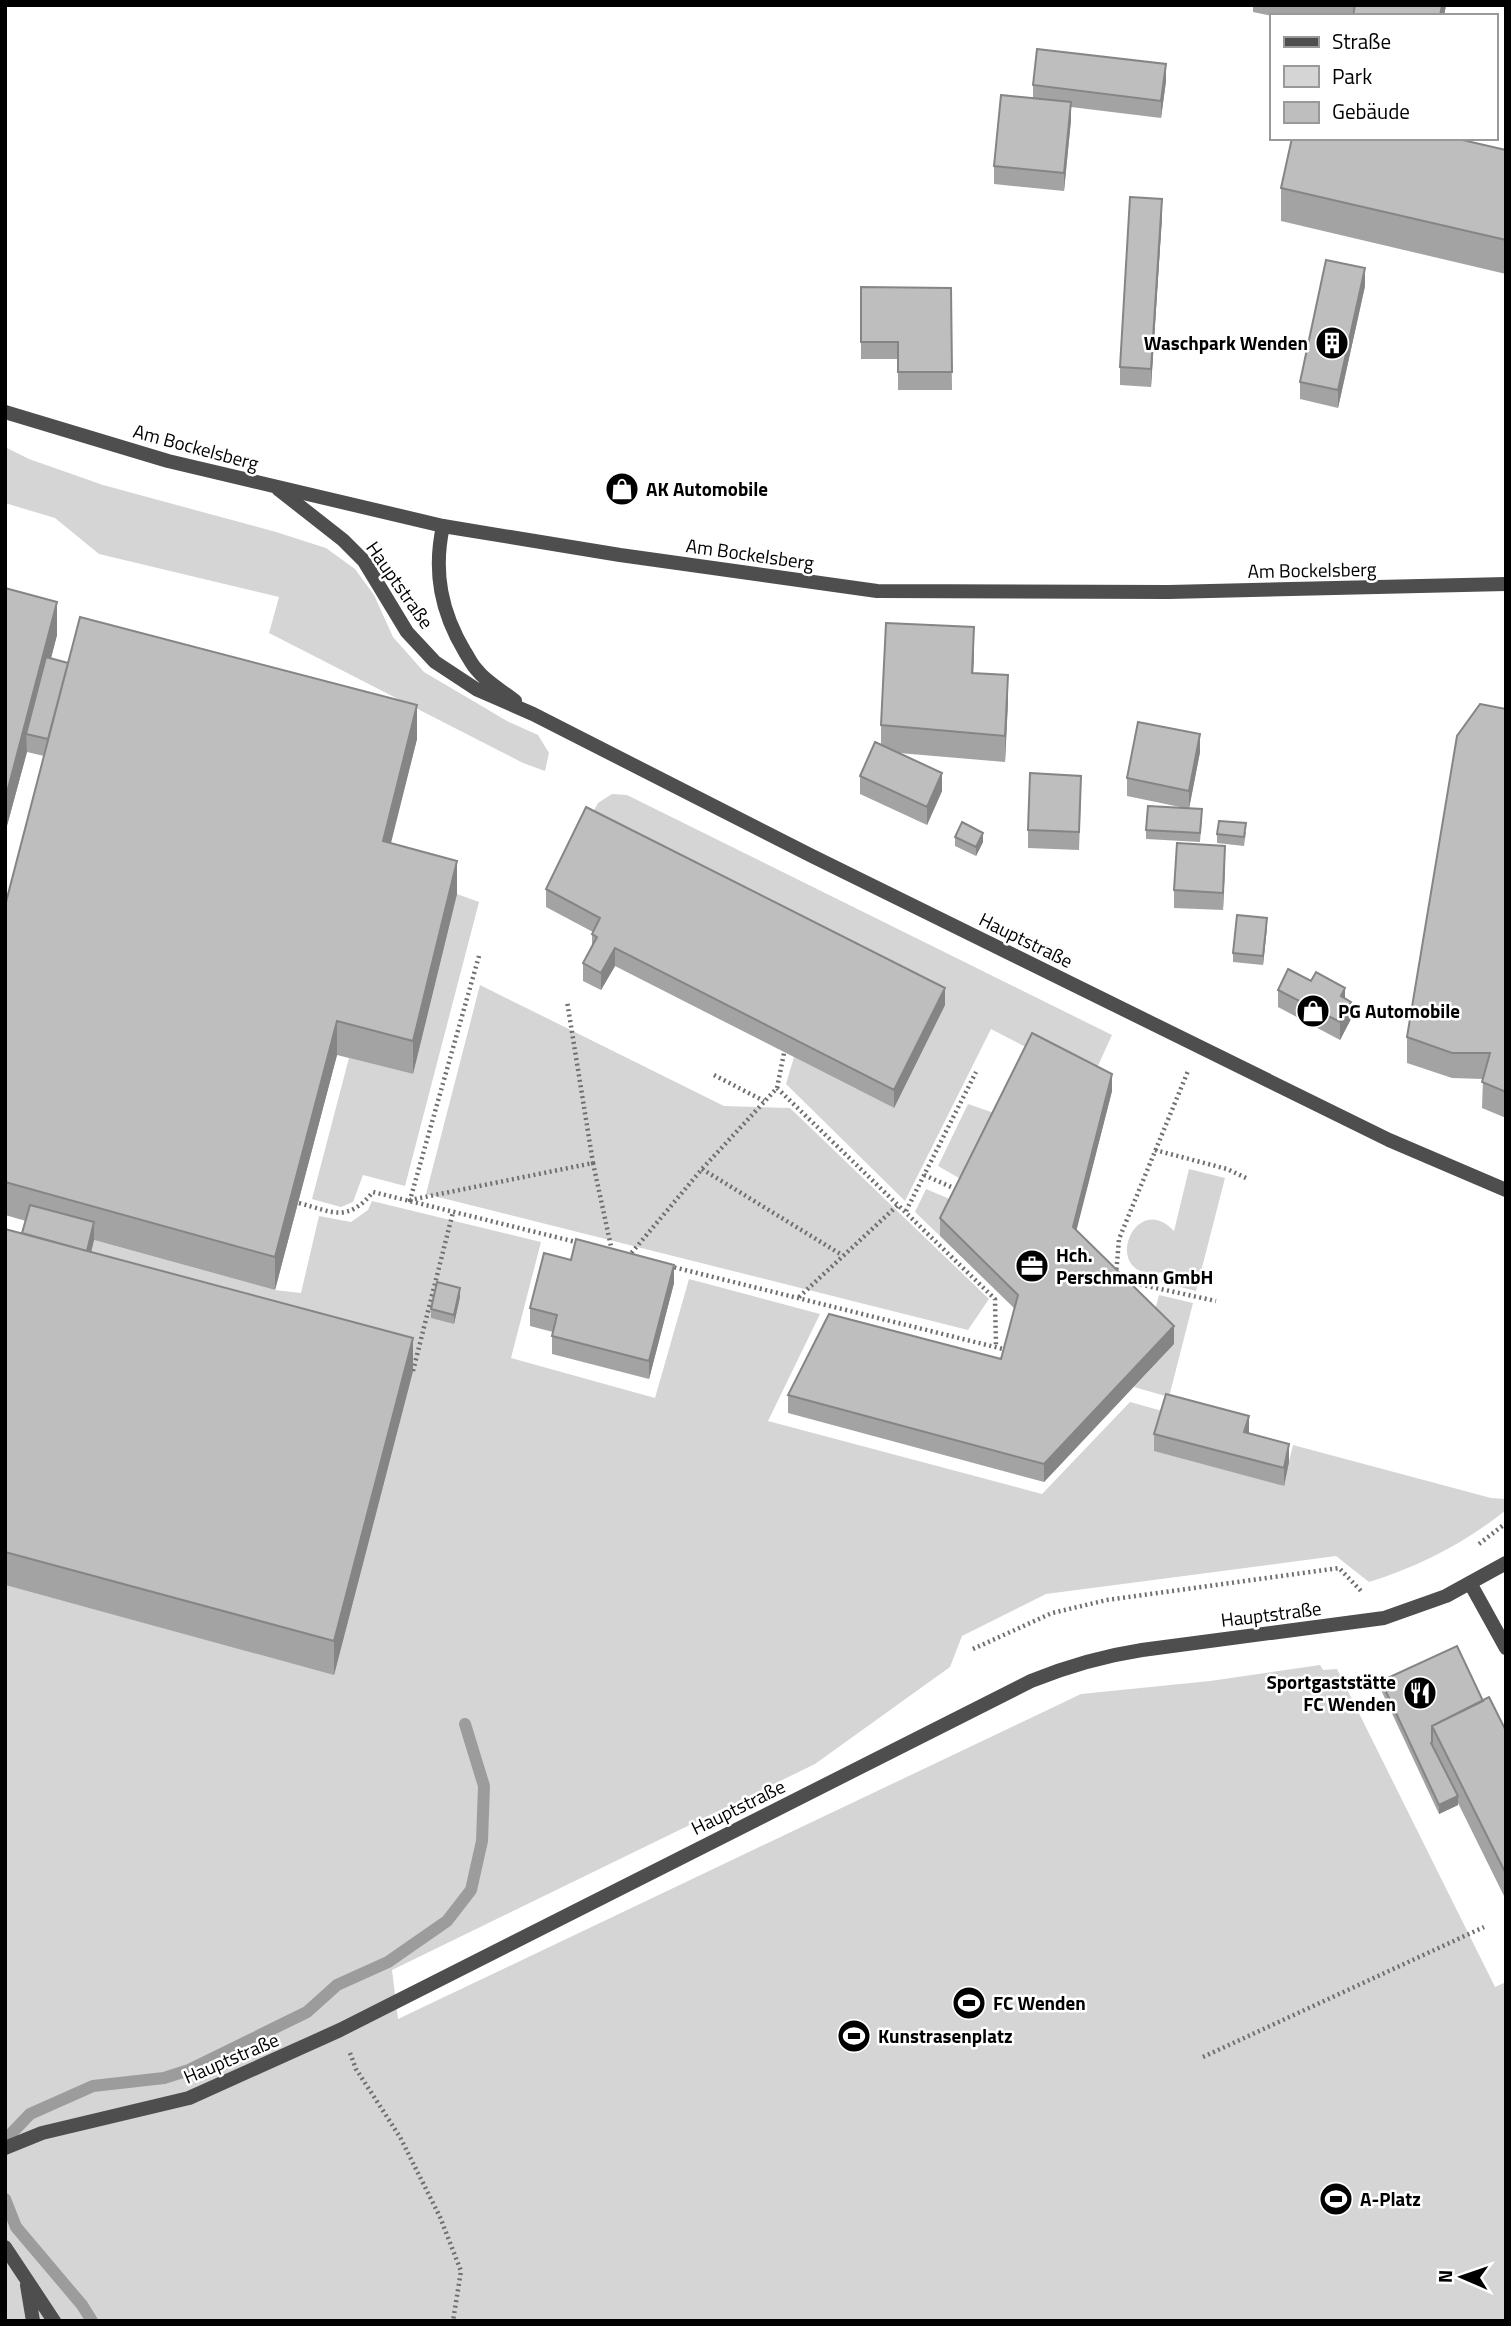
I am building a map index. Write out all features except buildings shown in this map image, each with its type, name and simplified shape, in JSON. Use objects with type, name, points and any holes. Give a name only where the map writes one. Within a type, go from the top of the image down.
[{"type":"street","name":"Am Bockelsberg","points":[[5,412],[143,454],[278,489],[443,526],[620,555],[877,591],[1169,593],[1506,584]]},
{"type":"street","name":"Hauptstraße","points":[[278,489],[343,540],[364,561],[407,632],[435,662],[476,689],[533,714],[812,856],[1389,1140],[1506,1190]]},
{"type":"street","name":"Hauptstraße","points":[[443,526],[438,579],[444,607],[458,640],[477,671],[533,714]]},
{"type":"street","name":"Hauptstraße","points":[[5,2148],[42,2133],[189,2098],[340,2030],[1031,1681],[1103,1656],[1384,1618],[1421,1606],[1506,1563]]},
{"type":"street","points":[[1470,1583],[1506,1648]]},
{"type":"street","points":[[5,2246],[54,2321]]},
{"type":"street","points":[[26,2276],[33,2321]]},
{"type":"path","points":[[410,1200],[479,956]]},
{"type":"path","points":[[566,1001],[593,1163],[612,1251]]},
{"type":"path","points":[[625,1269],[628,1256],[702,1169],[777,1088],[784,1053]]},
{"type":"path","points":[[1190,1066],[1119,1239],[1116,1279],[1216,1301]]},
{"type":"path","points":[[905,1211],[976,1072]]},
{"type":"path","points":[[714,1074],[764,1101]]},
{"type":"path","points":[[777,1088],[995,1299],[996,1347]]},
{"type":"path","points":[[1155,1150],[1227,1169],[1247,1178]]},
{"type":"path","points":[[410,1200],[593,1163]]},
{"type":"path","points":[[702,1169],[842,1255]]},
{"type":"path","points":[[924,1175],[961,1192]]},
{"type":"path","points":[[299,1203],[342,1214],[360,1207],[373,1192],[585,1245]]},
{"type":"path","points":[[798,1298],[899,1204]]},
{"type":"path","points":[[413,1371],[453,1212]]},
{"type":"path","points":[[598,1248],[641,1259]]},
{"type":"path","points":[[667,1266],[1009,1350]]},
{"type":"path","points":[[1475,1547],[1506,1523]]},
{"type":"path","points":[[973,1649],[1052,1613],[1107,1600],[1339,1568],[1363,1594],[1375,1591]]},
{"type":"path","points":[[1203,2057],[1484,1927]]},
{"type":"path","points":[[340,2030],[356,2069],[400,2137],[440,2217],[461,2271],[453,2321]]},
{"type":"green space","points":[[5,447],[29,459],[103,485],[326,548],[355,569],[374,595],[393,637],[424,672],[507,721],[538,735],[549,753],[545,771],[523,763],[269,633],[279,597],[99,554],[55,518],[5,503]]},
{"type":"green space","points":[[612,794],[627,795],[1112,1035],[1091,1081],[991,1029],[905,1201],[786,1084],[794,1057],[894,1108],[586,824],[598,803]]},
{"type":"green space","points":[[457,894],[479,902],[405,1186],[363,1175],[353,1202],[341,1207],[312,1199],[349,1058],[413,1074]]},
{"type":"green space","points":[[480,985],[724,1106],[790,1108],[989,1299],[968,1330],[426,1194]]},
{"type":"green space","points":[[968,1104],[1000,1115],[966,1182],[938,1166]]},
{"type":"green space","points":[[1189,1169],[1225,1178],[1196,1291],[1161,1282],[1163,1272],[1143,1272],[1132,1264],[1127,1253],[1135,1228],[1146,1221],[1159,1221],[1174,1231]]},
{"type":"green space","points":[[926,1189],[957,1202],[940,1236],[915,1212]]},
{"type":"green space","points":[[372,1201],[541,1242],[511,1358],[655,1398],[689,1279],[820,1314],[768,1421],[1042,1494],[1130,1402],[1166,1412],[1283,1486],[1293,1445],[1491,1498],[1506,1499],[1506,1510],[1458,1543],[1406,1569],[1369,1582],[1336,1556],[1046,1594],[962,1636],[950,1667],[815,1764],[392,1970],[398,2019],[1081,1694],[1210,1681],[1320,1665],[1323,1670],[1337,1669],[1495,1987],[1506,1982],[1506,2321],[5,2321],[5,1585],[334,1674],[84,1283],[94,1240],[275,1290],[301,1293],[319,1216],[351,1222],[368,1210]]},
{"type":"green space","points":[[1159,1295],[1193,1303],[1169,1397],[1134,1387],[1174,1344],[1152,1322]]},
{"type":"waterway","points":[[8,2137],[30,2114],[93,2086],[164,2078],[189,2070],[307,2012],[337,1985],[388,1962],[447,1921],[471,1890],[482,1841],[484,1786],[465,1724]]},
{"type":"waterway","points":[[5,2199],[16,2227],[82,2305],[92,2321]]},
{"type":"place","name":"Waschpark Wenden","points":[[1332,343]]},
{"type":"place","name":"AK Automobile","points":[[622,489]]},
{"type":"place","name":"PG Automobile","points":[[1313,1011]]},
{"type":"place","name":"Hch. Perschmann GmbH","points":[[1032,1266]]},
{"type":"place","name":"Sportgaststätte FC Wenden","points":[[1420,1693]]},
{"type":"place","name":"FC Wenden","points":[[969,2003]]},
{"type":"place","name":"Kunstrasenplatz","points":[[854,2036]]},
{"type":"place","name":"A-Platz","points":[[1336,2199]]}]
